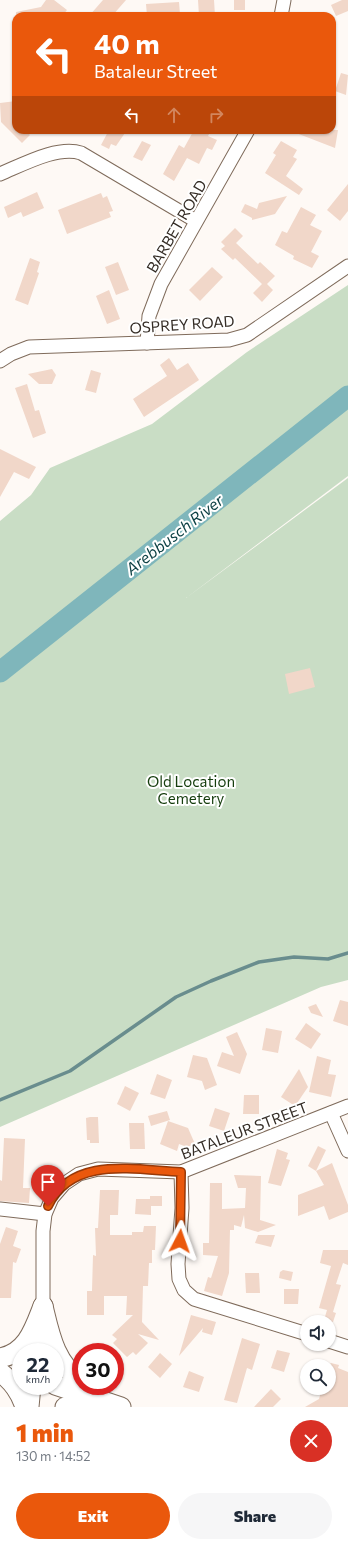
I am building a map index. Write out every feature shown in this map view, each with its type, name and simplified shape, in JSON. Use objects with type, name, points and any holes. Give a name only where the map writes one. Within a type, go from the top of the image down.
[{"type":"main road","points":[[0,1358],[9,1356],[23,1347],[33,1333],[43,1306]]},
{"type":"main road","points":[[43,1306],[53,1346],[63,1365],[72,1373]]},
{"type":"main road","points":[[0,1366],[12,1370]]},
{"type":"main road","points":[[0,1372],[15,1385],[21,1395],[25,1407]]},
{"type":"main road","points":[[64,1388],[119,1406]]},
{"type":"main road","points":[[102,1395],[119,1406]]},
{"type":"main road","points":[[65,1407],[90,1403],[119,1406]]},
{"type":"street","points":[[282,12],[284,0]]},
{"type":"street","name":"BARBET ROAD","points":[[147,343],[149,316],[154,301],[172,262],[246,134]]},
{"type":"street","points":[[0,174],[60,151],[73,151],[81,153],[196,221]]},
{"type":"street","name":"OSPREY ROAD","points":[[0,361],[11,354],[28,347],[223,340],[247,335],[348,266]]},
{"type":"street","name":"BATALEUR STREET","points":[[40,1343],[43,1306],[43,1231],[45,1214],[52,1198],[64,1184],[79,1174],[98,1170],[116,1169],[181,1172],[348,1106]]},
{"type":"street","points":[[331,1113],[348,1151]]},
{"type":"street","points":[[181,1172],[182,1208],[178,1279],[184,1290],[194,1298],[300,1332]]},
{"type":"street","points":[[0,1209],[45,1214]]},
{"type":"street","points":[[336,1343],[348,1347]]},
{"type":"street","points":[[32,1407],[33,1395]]},
{"type":"green space","name":"Old Location Cemetery","points":[[348,285],[348,476],[186,598],[348,478],[348,980],[321,987],[0,1127],[0,521],[31,495],[50,468],[152,424],[247,352]]},
{"type":"building","points":[[46,0],[54,0],[67,10],[65,12],[16,12],[41,7]]},
{"type":"building","points":[[103,0],[126,0],[116,12],[92,12]]},
{"type":"building","points":[[198,0],[214,0],[215,12],[199,12]]},
{"type":"building","points":[[234,0],[245,0],[245,10],[234,10]]},
{"type":"building","points":[[342,0],[348,0],[348,11],[336,16],[336,12],[334,12],[331,5]]},
{"type":"building","points":[[179,2],[180,12],[147,12],[146,4]]},
{"type":"building","points":[[341,73],[348,75],[346,95],[336,91]]},
{"type":"building","points":[[12,102],[12,133],[1,122],[0,103]]},
{"type":"building","points":[[336,130],[338,130],[335,148],[299,134],[336,134]]},
{"type":"building","points":[[13,134],[30,135],[22,143]]},
{"type":"building","points":[[107,134],[124,134],[116,146],[111,144],[109,149],[101,145]]},
{"type":"building","points":[[192,134],[209,134],[208,136],[217,140],[212,150],[207,148],[199,164],[187,158],[174,181],[163,174],[179,145],[184,148]]},
{"type":"building","points":[[142,141],[151,145],[142,161],[133,157]]},
{"type":"building","points":[[281,141],[297,150],[293,157],[297,159],[286,176],[303,189],[299,195],[265,173],[276,155],[273,153]]},
{"type":"building","points":[[348,184],[348,211],[340,221],[327,210]]},
{"type":"building","points":[[37,192],[44,208],[23,217],[21,212],[8,218],[4,207]]},
{"type":"building","points":[[101,193],[103,198],[107,196],[113,211],[109,212],[111,217],[67,234],[58,210]]},
{"type":"building","points":[[287,196],[275,214],[252,220],[252,218],[241,212],[245,204],[257,209],[259,203]]},
{"type":"building","points":[[301,207],[316,215],[310,225],[322,231],[311,252],[319,256],[312,268],[293,259],[294,256],[275,245],[282,231],[287,233]]},
{"type":"building","points":[[235,228],[243,236],[236,243],[258,264],[260,262],[275,276],[267,284],[273,290],[262,302],[253,293],[262,284],[235,258],[233,260],[221,249],[225,246],[221,242]]},
{"type":"building","points":[[30,258],[40,262],[37,272],[39,273],[28,305],[15,300]]},
{"type":"building","points":[[118,262],[129,290],[116,295],[105,267]]},
{"type":"building","points":[[212,267],[223,277],[200,301],[189,290]]},
{"type":"building","points":[[109,290],[120,319],[107,324],[96,296]]},
{"type":"building","points":[[169,358],[177,370],[188,363],[199,380],[144,417],[133,399],[167,376],[160,365]]},
{"type":"building","points":[[52,369],[56,375],[52,384],[39,384],[28,374]]},
{"type":"building","points":[[91,370],[101,373],[96,393],[85,390]]},
{"type":"building","points":[[27,384],[35,411],[39,410],[46,433],[33,438],[15,388]]},
{"type":"building","points":[[0,449],[36,467],[29,479],[14,472],[0,497]]},
{"type":"building","points":[[310,668],[315,687],[289,694],[285,674]]},
{"type":"building","points":[[340,1000],[348,1002],[348,1026],[333,1021]]},
{"type":"building","points":[[316,1004],[323,1017],[311,1013],[308,1007]]},
{"type":"building","points":[[306,1023],[321,1034],[311,1049],[295,1039]]},
{"type":"building","points":[[266,1028],[282,1031],[278,1053],[262,1050]]},
{"type":"building","points":[[237,1032],[247,1054],[240,1074],[217,1066],[222,1052],[234,1056],[226,1037]]},
{"type":"building","points":[[193,1055],[207,1058],[217,1085],[205,1090],[202,1081],[187,1077]]},
{"type":"building","points":[[317,1056],[331,1060],[328,1074],[336,1075],[331,1097],[309,1092]]},
{"type":"building","points":[[299,1069],[308,1087],[295,1106],[281,1097]]},
{"type":"building","points":[[157,1074],[172,1080],[165,1099],[150,1094]]},
{"type":"building","points":[[125,1086],[139,1093],[130,1111],[117,1104]]},
{"type":"building","points":[[244,1095],[259,1095],[259,1114],[243,1114]]},
{"type":"building","points":[[215,1108],[230,1113],[224,1131],[209,1126]]},
{"type":"building","points":[[167,1111],[170,1120],[151,1126],[148,1116]]},
{"type":"building","points":[[98,1117],[99,1143],[90,1143],[90,1140],[87,1140],[86,1118]]},
{"type":"building","points":[[168,1121],[188,1128],[195,1144],[187,1147],[179,1144],[177,1151],[160,1144]]},
{"type":"building","points":[[129,1123],[144,1123],[145,1149],[130,1149]]},
{"type":"building","points":[[4,1138],[25,1139],[23,1188],[30,1188],[29,1203],[0,1201],[0,1180],[2,1181]]},
{"type":"building","points":[[318,1146],[326,1150],[316,1171],[308,1166]]},
{"type":"building","points":[[277,1149],[288,1153],[286,1159],[290,1160],[281,1186],[268,1183]]},
{"type":"building","points":[[332,1163],[348,1205],[348,1212],[329,1220],[324,1206],[298,1216],[298,1195],[324,1185],[316,1171]]},
{"type":"building","points":[[234,1175],[261,1176],[260,1220],[276,1225],[258,1232],[245,1228],[244,1215],[241,1227],[234,1225],[234,1230],[230,1230],[229,1273],[222,1296],[204,1291],[208,1277],[211,1278],[218,1256],[203,1255],[203,1243],[209,1243],[210,1183],[222,1183],[222,1209],[245,1208],[246,1188],[238,1188]]},
{"type":"building","points":[[100,1190],[119,1190],[118,1215],[110,1215],[110,1235],[132,1235],[132,1232],[143,1232],[144,1226],[156,1226],[155,1250],[152,1250],[152,1263],[149,1263],[148,1286],[143,1286],[142,1322],[159,1340],[138,1334],[148,1343],[136,1355],[133,1352],[127,1357],[124,1354],[124,1343],[113,1343],[117,1339],[112,1335],[133,1315],[126,1315],[127,1296],[104,1296],[104,1315],[87,1315],[87,1291],[92,1291],[93,1255],[96,1256],[95,1228],[98,1228]]},
{"type":"building","points":[[150,1196],[162,1196],[162,1206],[151,1206],[151,1215],[135,1214],[136,1199],[150,1199]]},
{"type":"building","points":[[6,1227],[18,1231],[13,1246],[21,1249],[16,1263],[13,1262],[11,1298],[0,1298],[0,1244]]},
{"type":"building","points":[[258,1235],[275,1235],[271,1247],[255,1243]]},
{"type":"building","points":[[323,1250],[348,1250],[348,1265],[343,1263],[336,1284],[341,1285],[333,1312],[336,1313],[335,1315],[326,1315],[327,1310],[319,1308],[331,1266],[320,1263]]},
{"type":"building","points":[[283,1270],[293,1272],[291,1281],[279,1278],[280,1272]]},
{"type":"building","points":[[245,1273],[259,1273],[260,1293],[246,1293]]},
{"type":"building","points":[[284,1289],[299,1289],[298,1304],[284,1304]]},
{"type":"building","points":[[191,1315],[216,1322],[212,1335],[202,1332],[203,1328],[179,1356]]},
{"type":"building","points":[[242,1338],[260,1344],[252,1370],[247,1368],[237,1403],[224,1400]]},
{"type":"building","points":[[277,1350],[290,1353],[284,1372],[271,1368]]},
{"type":"building","points":[[160,1353],[172,1364],[160,1378],[148,1367]]},
{"type":"building","points":[[336,1364],[339,1365],[338,1368],[348,1372],[348,1407],[305,1407],[319,1399],[320,1395],[336,1395]]},
{"type":"building","points":[[189,1371],[204,1377],[199,1392],[183,1387]]},
{"type":"building","points":[[271,1389],[281,1399],[273,1407],[254,1407]]},
{"type":"waterway","name":"Arebbusch River","points":[[0,672],[348,396]]},
{"type":"waterway","points":[[0,1100],[70,1071],[176,997],[211,981],[259,962],[294,957],[328,959],[348,953]]},
{"type":"route","points":[[48,1206],[52,1198],[64,1184],[79,1174],[98,1170],[116,1169],[181,1172],[182,1208],[180,1241]]}]
